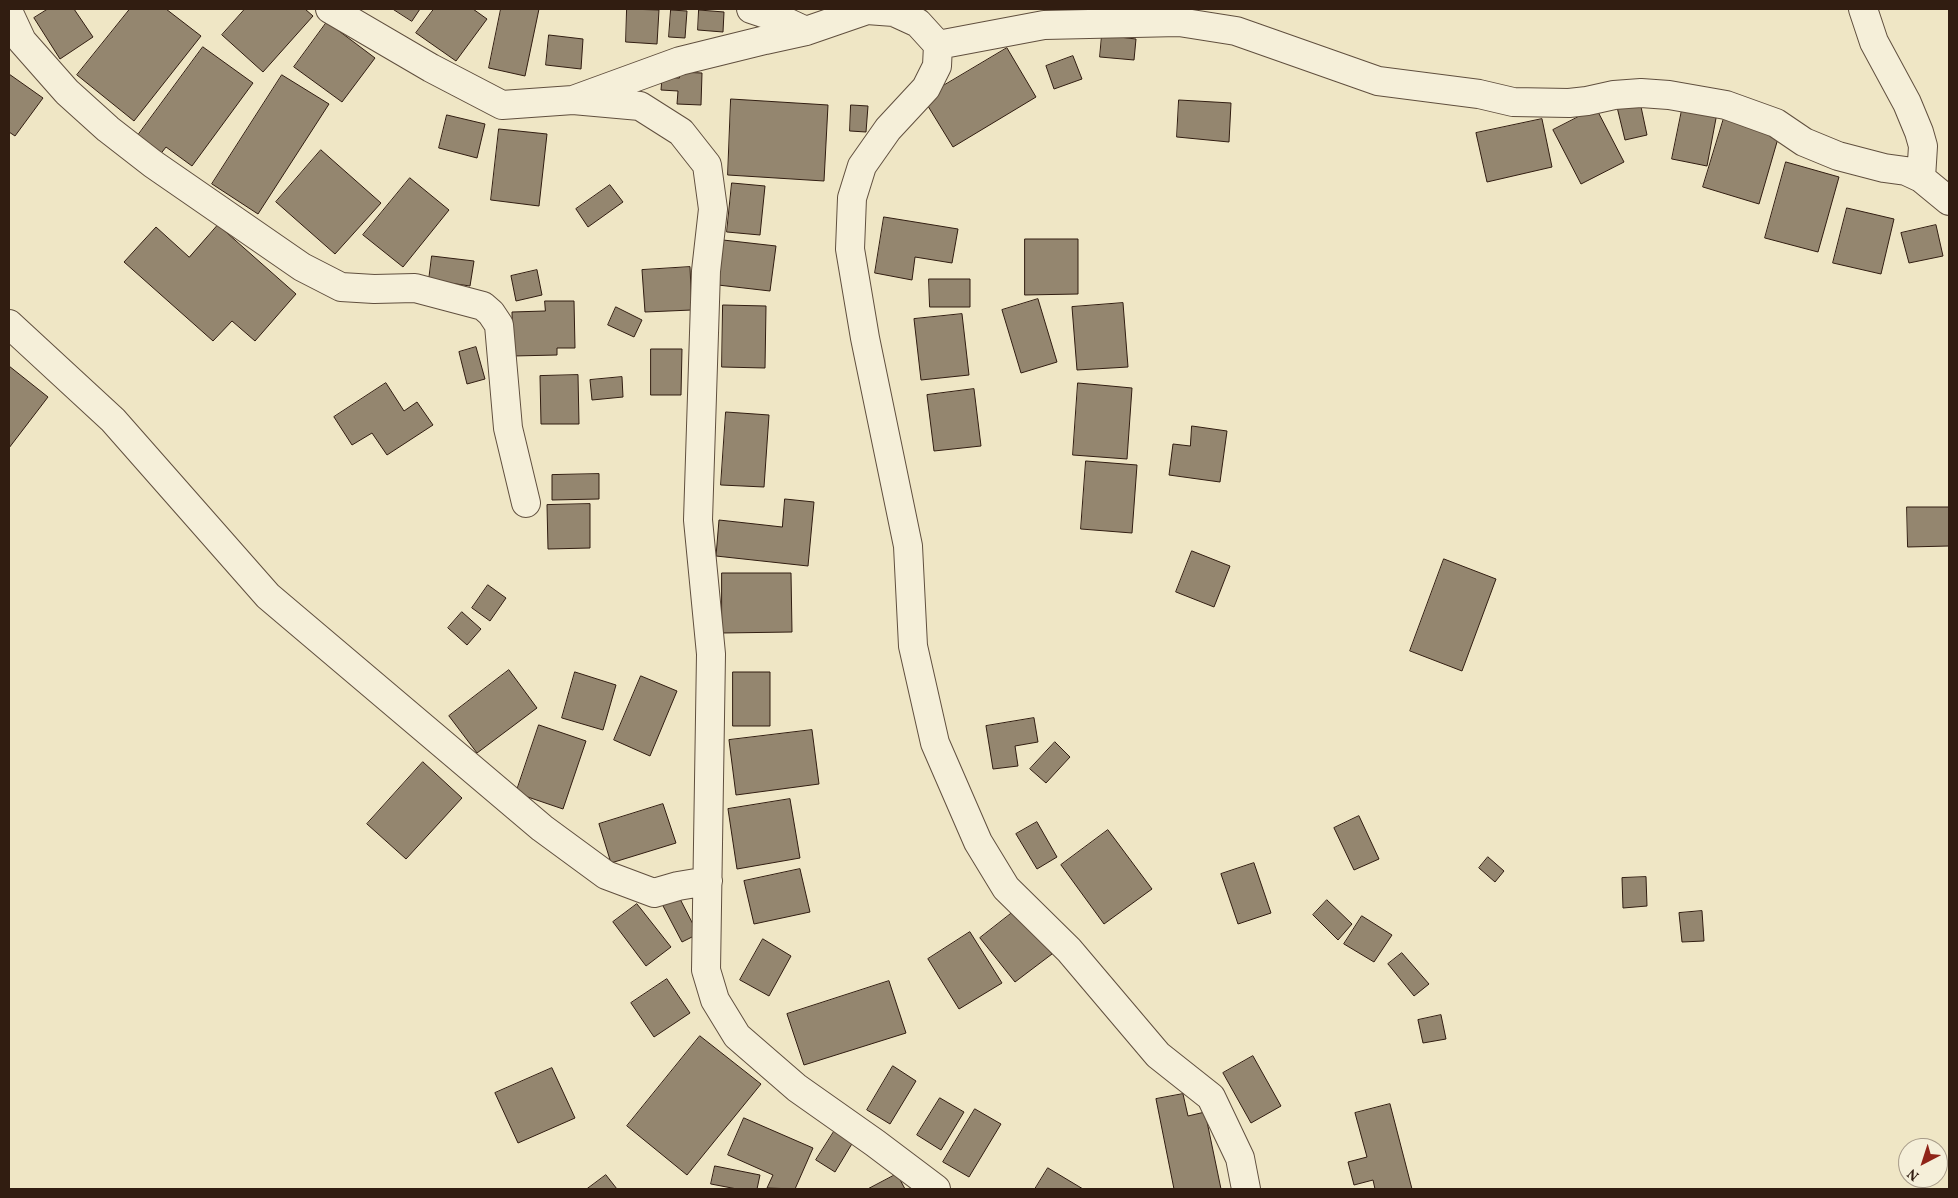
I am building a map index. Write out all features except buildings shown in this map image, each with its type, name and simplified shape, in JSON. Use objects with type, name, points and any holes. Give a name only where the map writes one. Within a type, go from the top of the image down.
[{"type":"street","points":[[330,9],[431,68],[502,105],[573,100],[640,106],[681,132],[707,165],[713,209],[706,271],[698,520],[711,654],[706,970],[715,1000],[737,1036],[797,1088],[936,1189]]},
{"type":"street","points":[[751,9],[778,18],[806,32]]},
{"type":"street","points":[[1863,9],[1874,42],[1907,103],[1919,132],[1923,146],[1921,178]]},
{"type":"street","points":[[573,100],[680,62],[765,40],[806,32],[866,10],[894,12],[918,23],[938,45],[937,66],[926,88],[888,129],[862,166],[852,198],[850,249],[865,338],[908,546],[913,646],[935,743],[978,842],[1006,888],[1069,950],[1158,1055],[1210,1097],[1240,1158],[1246,1189]]},
{"type":"street","points":[[9,12],[22,41],[67,92],[108,129],[153,164],[302,268],[341,287],[374,289],[415,288],[483,306],[491,313],[499,325],[502,342],[508,428],[526,503]]},
{"type":"street","points":[[938,45],[1044,25],[1180,22],[1236,31],[1378,81],[1479,94],[1513,102],[1569,103],[1614,95],[1641,93],[1669,95],[1726,105],[1776,123],[1804,142],[1838,156],[1906,172],[1921,178],[1949,201]]},
{"type":"street","points":[[9,324],[113,420],[268,596],[542,828],[606,875],[654,893],[678,886],[708,881]]}]
